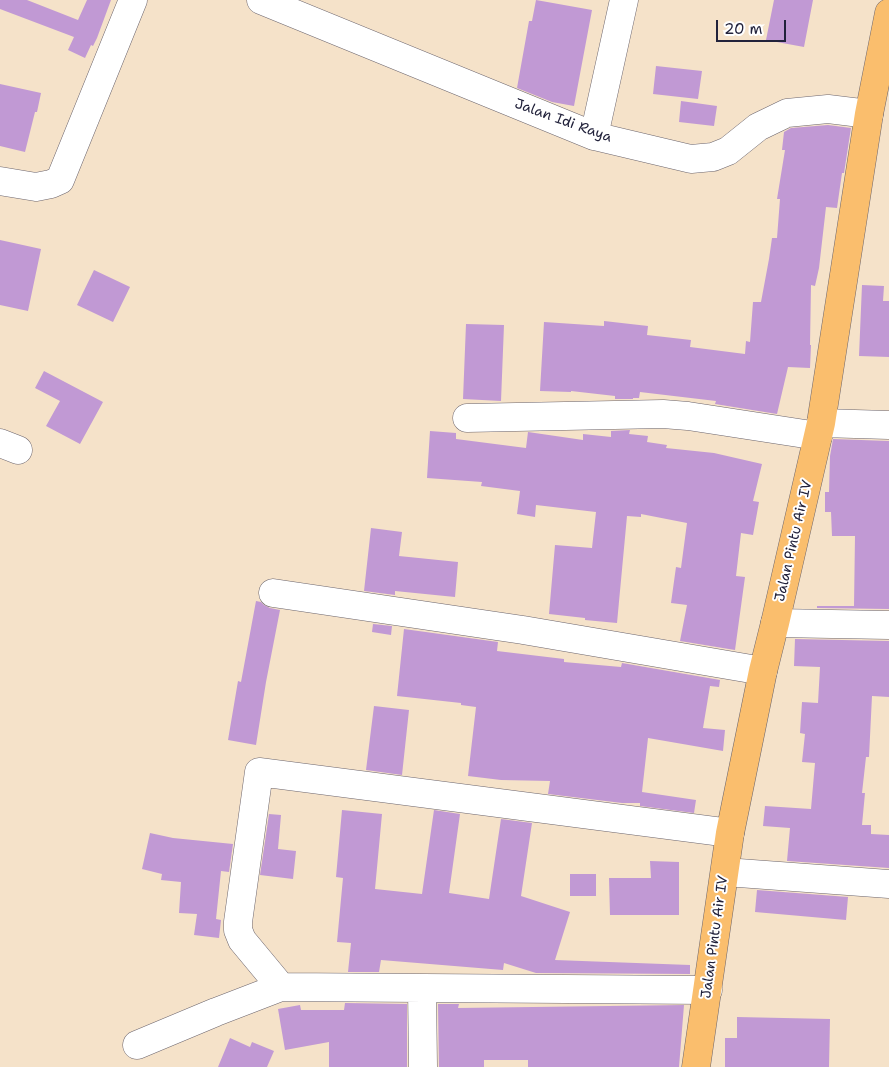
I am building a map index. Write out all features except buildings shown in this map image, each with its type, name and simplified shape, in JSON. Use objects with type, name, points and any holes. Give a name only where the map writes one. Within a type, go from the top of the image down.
[{"type":"main road","name":"Jalan Pintu Air IV","points":[[696,1067],[730,833],[763,671],[820,429],[869,114],[886,47],[889,13]]},
{"type":"street","points":[[0,181],[36,187],[60,180],[133,0]]},
{"type":"street","name":"Jalan Idi Raya","points":[[261,0],[594,136],[691,159],[713,158],[728,150],[758,127],[787,113],[828,108],[869,114]]},
{"type":"street","points":[[594,136],[624,0]]},
{"type":"street","points":[[467,418],[663,414],[820,429],[889,425]]},
{"type":"street","points":[[273,593],[523,630],[763,671]]},
{"type":"street","points":[[775,623],[889,625]]},
{"type":"street","points":[[281,987],[242,940],[238,930],[259,772],[730,833]]},
{"type":"street","points":[[725,872],[889,884]]},
{"type":"street","points":[[137,1045],[281,987],[708,990]]},
{"type":"street","points":[[422,988],[423,1067]]}]
